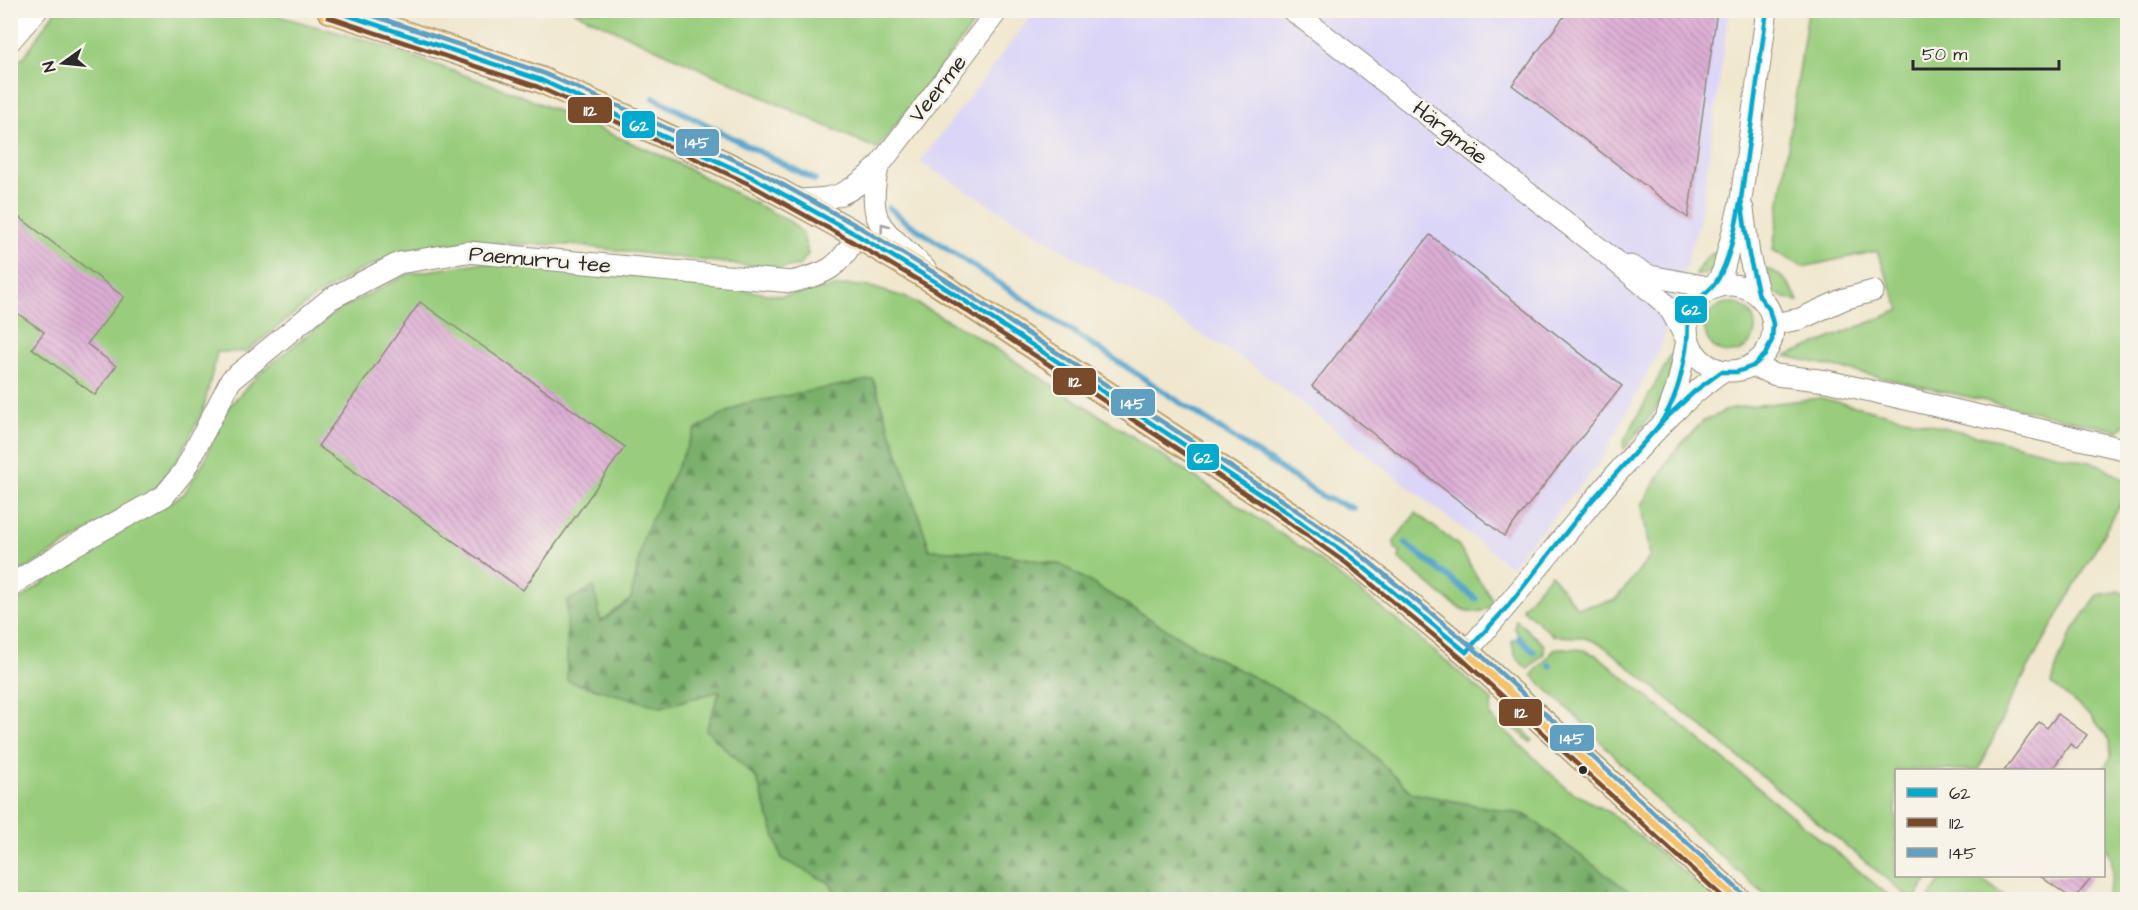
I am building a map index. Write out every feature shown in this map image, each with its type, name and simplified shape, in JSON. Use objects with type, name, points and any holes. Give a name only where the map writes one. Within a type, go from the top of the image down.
[{"type":"main road","points":[[330,10],[542,80],[742,172],[857,235],[939,284],[1273,503],[1351,557],[1466,652],[1738,900]]},
{"type":"street","points":[[10,41],[37,10]]},
{"type":"street","name":"Veerme","points":[[792,200],[837,197],[862,182],[878,167],[998,10]]},
{"type":"street","name":"Härgmäe","points":[[1292,10],[1608,255],[1671,310],[1688,340]]},
{"type":"street","points":[[1714,288],[1723,271],[1741,199],[1767,10]]},
{"type":"street","name":"Veerme","points":[[878,167],[873,192],[873,207],[879,223],[939,284]]},
{"type":"street","points":[[1741,199],[1749,255],[1759,296]]},
{"type":"street","name":"Paemurru tee","points":[[10,588],[75,545],[164,496],[184,471],[231,380],[330,299],[399,263],[467,252],[791,282],[821,274],[845,257],[857,235]]},
{"type":"street","name":"Härgmäe","points":[[1608,255],[1650,276],[1714,288]]},
{"type":"street","points":[[1737,285],[1759,296],[1769,309],[1773,324],[1772,340],[1765,355],[1753,366],[1737,372],[1721,372],[1700,361],[1692,351],[1686,324],[1690,309],[1700,296],[1714,288],[1737,285]]},
{"type":"street","points":[[1773,324],[1800,319],[1844,298],[1873,291]]},
{"type":"street","points":[[1666,418],[1678,384],[1688,340]]},
{"type":"street","points":[[1753,366],[1776,375],[1827,381],[2127,448]]},
{"type":"street","points":[[1466,652],[1508,606],[1587,506],[1666,418],[1695,391],[1721,372]]},
{"type":"shaded area","points":[[1035,11],[1729,11],[1700,219],[1660,349],[1599,464],[1510,566],[1255,367],[920,162]]},
{"type":"green space","points":[[55,11],[260,11],[369,41],[515,93],[667,158],[791,222],[803,234],[808,254],[800,265],[776,269],[573,245],[459,243],[406,250],[357,272],[315,297],[246,352],[217,352],[203,411],[177,460],[153,492],[11,578],[10,67],[24,57]]},
{"type":"green space","points":[[573,11],[984,11],[877,149]]},
{"type":"green space","points":[[1808,11],[2127,11],[2128,420],[2119,431],[1786,356],[1900,310],[1877,251],[1803,267],[1773,250]]},
{"type":"green space","points":[[1714,253],[1721,254],[1712,269],[1706,274],[1696,275],[1703,262]]},
{"type":"green space","points":[[479,263],[650,276],[781,296],[849,285],[871,287],[907,298],[976,336],[1304,549],[1408,629],[1492,700],[1490,716],[1567,789],[1612,814],[1717,899],[1639,899],[1526,815],[1412,793],[1338,721],[1197,648],[1062,565],[997,553],[930,550],[873,379],[644,535],[631,599],[600,622],[567,601],[661,707],[720,691],[706,730],[757,779],[782,859],[830,883],[839,899],[11,899],[10,607],[79,557],[184,494],[206,458],[220,416],[260,373],[338,310],[408,274]]},
{"type":"green space","points":[[1765,269],[1776,273],[1785,281],[1793,290],[1798,301],[1785,298],[1775,292],[1768,282]]},
{"type":"green space","points":[[1735,303],[1748,310],[1754,318],[1754,338],[1748,346],[1740,352],[1725,353],[1712,346],[1706,338],[1705,323],[1712,310],[1720,304]]},
{"type":"green space","points":[[1674,354],[1672,369],[1663,395],[1650,417],[1624,449],[1623,443],[1671,355]]},
{"type":"green space","points":[[873,379],[930,550],[997,553],[1062,565],[1197,648],[1338,721],[1412,793],[1526,815],[1639,899],[839,899],[830,883],[782,859],[757,779],[706,730],[720,691],[661,707],[567,681],[567,601],[594,587],[601,622],[631,599],[644,535],[695,430],[742,404]]},
{"type":"green space","points":[[1821,398],[2101,465],[2127,482],[2127,492],[2010,701],[1979,769],[1895,769],[1895,877],[1929,877],[1915,899],[1911,899],[1605,647],[1581,637],[1554,636],[1522,608],[1551,574],[1577,608],[1615,600],[1650,557],[1642,505],[1673,453],[1703,421],[1732,408]]},
{"type":"green space","points":[[1416,513],[1459,546],[1494,602],[1486,609],[1478,612],[1462,609],[1399,559],[1400,553],[1395,548],[1394,541]]},
{"type":"green space","points":[[2119,591],[2128,597],[2128,899],[2104,900],[2113,872],[2111,858],[2105,848],[2104,769],[2111,757],[2110,740],[2091,716],[2052,684],[2064,647],[2099,595]]},
{"type":"green space","points":[[1516,620],[1544,645],[1544,653],[1528,669],[1518,660],[1514,650],[1512,640],[1517,639],[1518,634],[1514,628]]},
{"type":"green space","points":[[1555,649],[1584,650],[1598,656],[1893,899],[1770,899],[1656,800],[1588,728],[1532,675]]},
{"type":"green space","points":[[1503,711],[1520,725],[1532,740],[1530,742],[1502,717]]},
{"type":"green space","points":[[1943,877],[1978,877],[2009,899],[1928,899]]},
{"type":"building","points":[[1569,10],[1717,10],[1688,218],[1512,85]]},
{"type":"building","points":[[10,210],[124,297],[87,344],[116,366],[95,395],[32,348],[44,332],[10,308]]},
{"type":"building","points":[[1430,235],[1622,386],[1504,536],[1312,386]]},
{"type":"building","points":[[420,302],[625,447],[523,590],[318,446]]},
{"type":"building","points":[[2058,714],[2087,735],[2077,749],[2070,744],[2052,769],[2005,769],[2039,722],[2047,728]]},
{"type":"building","points":[[2041,877],[2091,877],[2074,900]]},
{"type":"waterway","points":[[654,98],[815,180]]},
{"type":"waterway","points":[[889,208],[905,221],[1325,498],[1353,508]]},
{"type":"waterway","points":[[1405,543],[1476,599]]},
{"type":"waterway","points":[[1519,638],[1534,652]]},
{"type":"transit line","name":"62","points":[[332,10],[541,80],[752,177],[857,235],[939,284],[1273,503],[1351,557],[1466,652]]},
{"type":"transit line","name":"145","points":[[356,10],[543,73],[632,112],[756,170],[861,228],[943,278],[1356,551],[1471,646],[1743,894]]},
{"type":"transit line","name":"62","points":[[1466,652],[1508,606],[1587,506],[1666,418],[1695,391],[1721,372],[1737,372],[1753,366],[1765,355],[1772,340],[1773,324],[1769,309],[1759,296],[1749,255],[1741,199],[1767,10]]},
{"type":"transit line","name":"112","points":[[328,17],[538,87],[626,126],[749,184],[935,290],[1269,509],[1346,563],[1461,658],[1726,900]]},
{"type":"transit line","name":"62","points":[[1657,428],[1674,398],[1681,376],[1691,308],[1715,284],[1723,270],[1741,199]]}]
